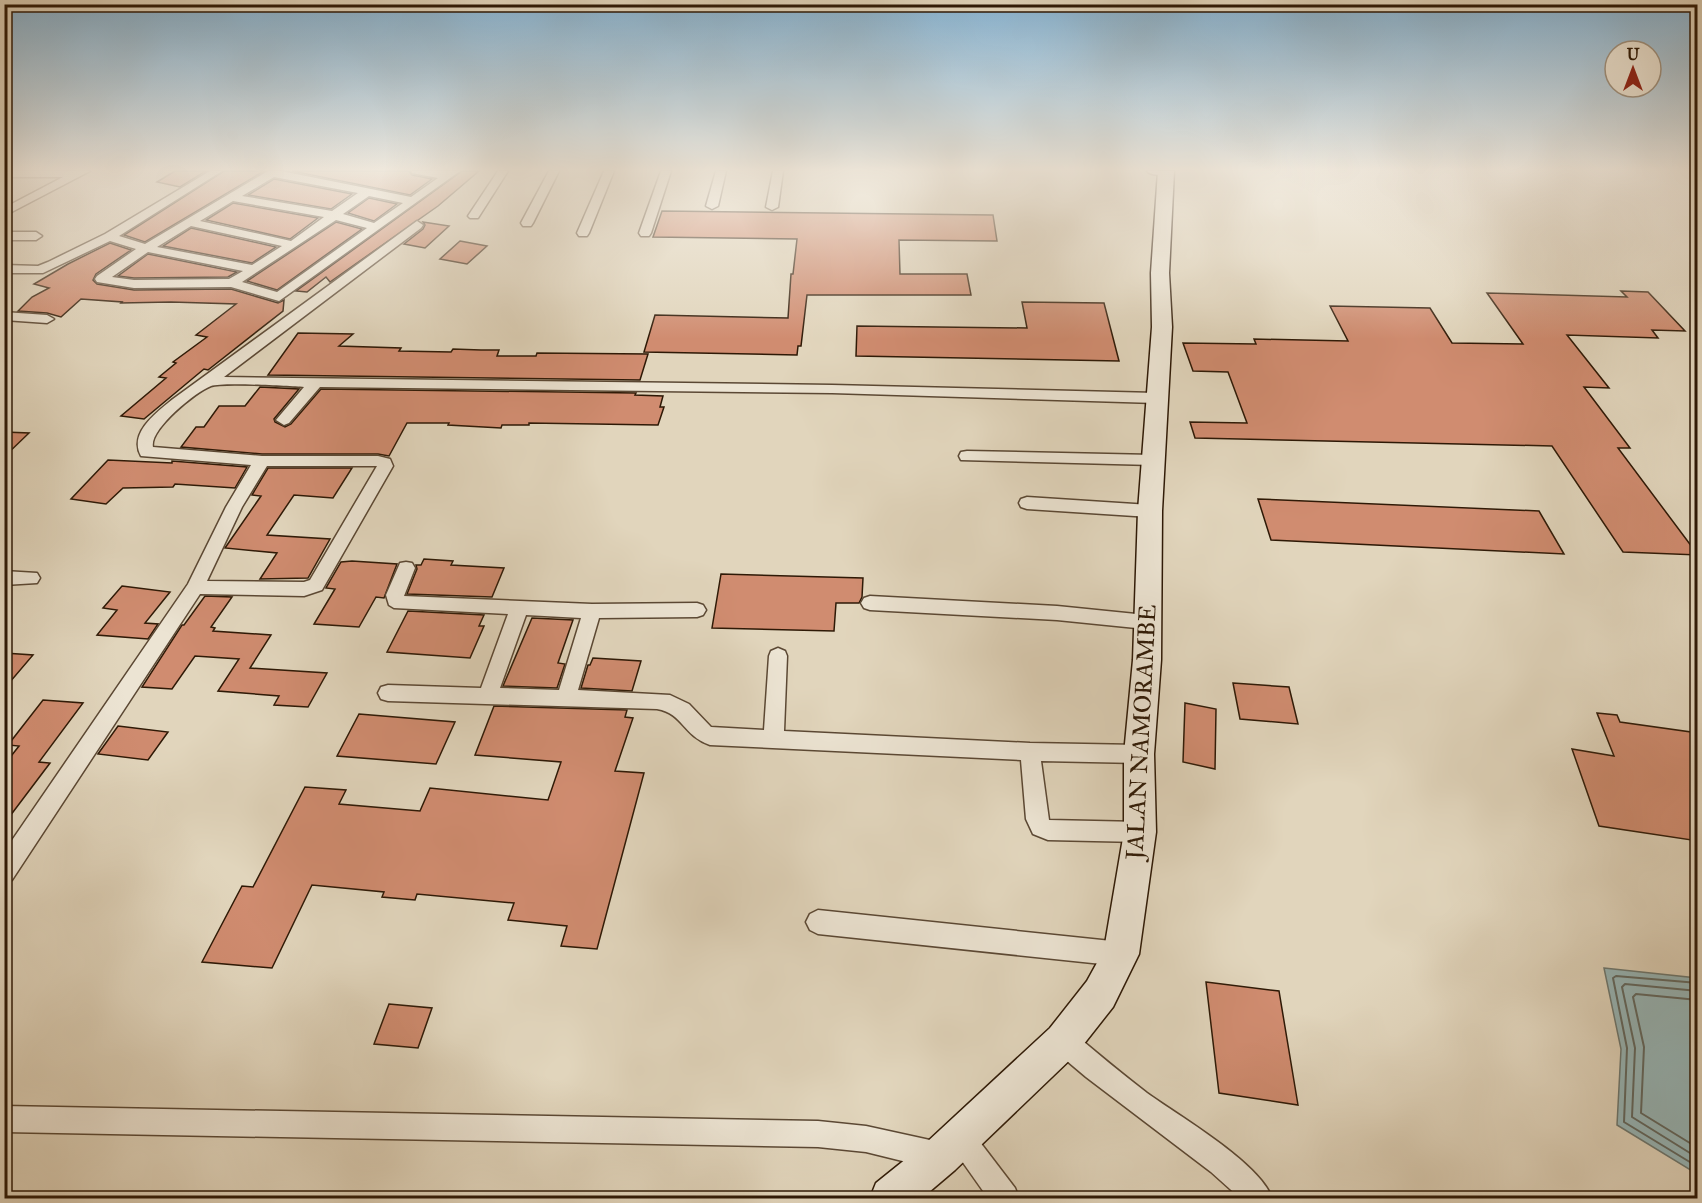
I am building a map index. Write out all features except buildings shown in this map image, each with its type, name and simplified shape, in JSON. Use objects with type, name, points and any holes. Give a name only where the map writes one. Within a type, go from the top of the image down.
[{"type":"main road","name":"JALAN NAMORAMBE","points":[[891,1198],[951,1147],[1063,1041],[1100,994],[1121,954],[1140,832],[1139,754],[1147,660],[1150,511],[1162,327],[1160,273],[1163,227]]},
{"type":"street","points":[[4,269],[43,269],[125,227]]},
{"type":"street","points":[[180,227],[101,279],[134,284],[232,283],[279,297],[375,227]]},
{"type":"street","points":[[211,227],[293,245]]},
{"type":"street","points":[[232,283],[318,227]]},
{"type":"street","points":[[195,587],[303,589],[316,585],[385,466],[378,461],[262,461],[146,452],[143,441],[157,422],[208,381],[414,227]]},
{"type":"street","points":[[583,233],[585,227]]},
{"type":"street","points":[[645,233],[647,227]]},
{"type":"street","points":[[4,236],[36,236]]},
{"type":"street","points":[[109,237],[146,248],[252,269]]},
{"type":"street","points":[[4,327],[11,316],[47,319]]},
{"type":"street","points":[[208,381],[832,389],[1156,398]]},
{"type":"street","points":[[284,420],[315,383]]},
{"type":"street","points":[[967,456],[1153,460]]},
{"type":"street","points":[[4,872],[195,587],[234,507],[262,461]]},
{"type":"street","points":[[1027,503],[1150,511]]},
{"type":"street","points":[[406,568],[395,595],[395,600],[400,603],[592,611],[697,610]]},
{"type":"street","points":[[4,578],[31,578]]},
{"type":"street","points":[[870,603],[1046,612],[1146,622]]},
{"type":"street","points":[[488,696],[519,608]]},
{"type":"street","points":[[566,699],[592,611]]},
{"type":"street","points":[[773,740],[778,656]]},
{"type":"street","points":[[388,693],[657,701],[675,704],[699,733],[710,736],[1030,752],[1139,754]]},
{"type":"street","points":[[1030,752],[1037,819],[1041,827],[1048,830],[1140,832]]},
{"type":"street","points":[[818,922],[1121,954]]},
{"type":"street","points":[[1063,1041],[1121,1091],[1206,1152],[1248,1186],[1258,1198]]},
{"type":"street","points":[[4,1119],[818,1134],[951,1147],[1005,1198]]},
{"type":"water","points":[[1604,968],[1697,978],[1697,1174],[1617,1125],[1621,1049]]}]
